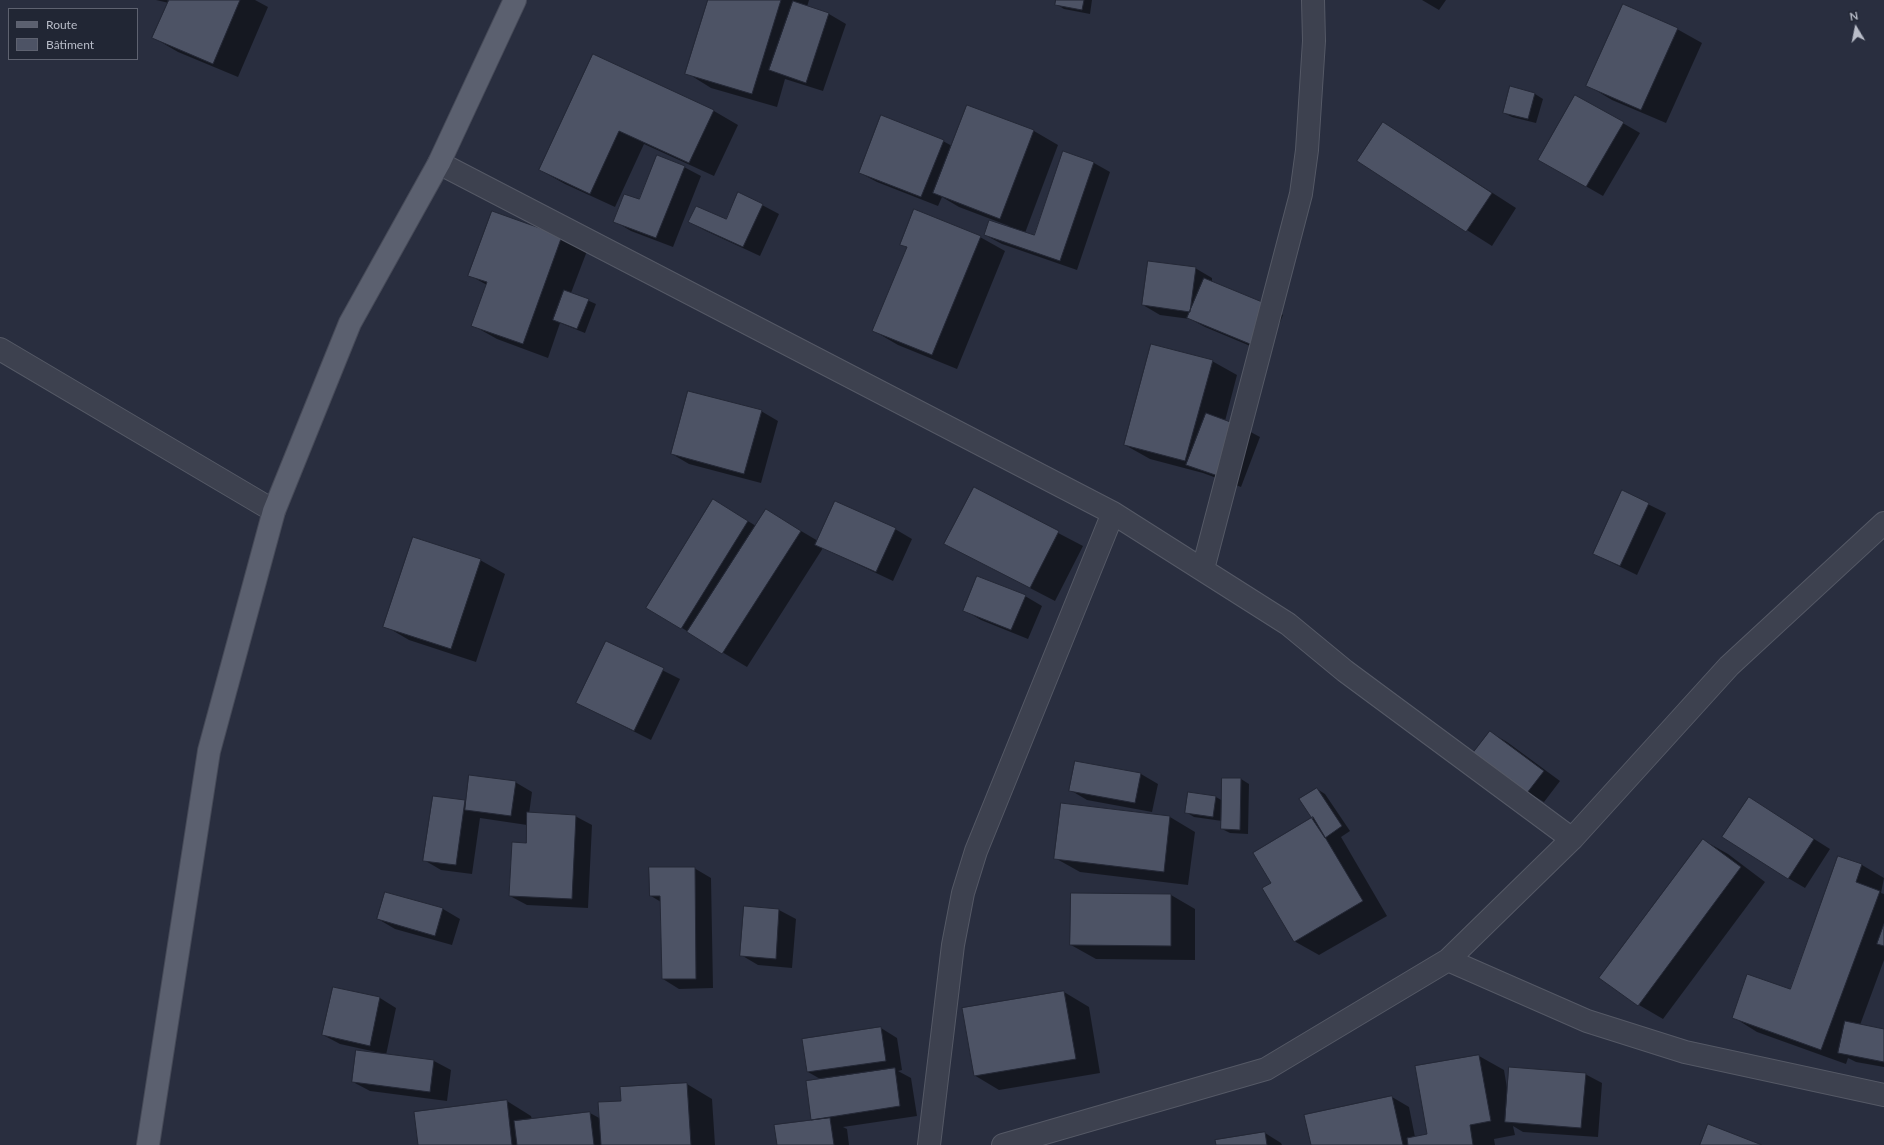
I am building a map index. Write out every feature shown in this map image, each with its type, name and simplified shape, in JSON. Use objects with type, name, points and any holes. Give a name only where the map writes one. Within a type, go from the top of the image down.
[{"type":"main road","points":[[148,1145],[209,751],[274,511],[350,323],[439,163],[515,0]]},
{"type":"street","points":[[1203,570],[1301,194],[1307,150],[1314,41],[1313,0]]},
{"type":"street","points":[[439,163],[1113,513],[1288,624],[1346,672],[1572,839]]},
{"type":"street","points":[[0,350],[274,511]]},
{"type":"street","points":[[929,1145],[953,945],[963,893],[976,851],[1113,513]]},
{"type":"street","points":[[1003,1145],[1266,1069],[1448,960],[1572,839],[1729,666],[1884,523]]},
{"type":"street","points":[[1448,960],[1587,1021],[1685,1052],[1884,1095]]},
{"type":"building","points":[[169,0],[240,0],[213,64],[152,38]]},
{"type":"building","points":[[708,0],[781,0],[752,94],[685,74]]},
{"type":"building","points":[[1056,0],[1084,0],[1082,10],[1055,5]]},
{"type":"building","points":[[793,1],[829,13],[806,83],[769,70]]},
{"type":"building","points":[[1623,4],[1678,28],[1641,110],[1586,86]]},
{"type":"building","points":[[593,54],[714,110],[689,163],[619,131],[590,194],[539,170]]},
{"type":"building","points":[[1510,86],[1535,93],[1528,119],[1503,113]]},
{"type":"building","points":[[1575,95],[1624,122],[1586,187],[1538,160]]},
{"type":"building","points":[[967,105],[1034,130],[1000,219],[933,193]]},
{"type":"building","points":[[881,115],[944,140],[921,197],[859,173]]},
{"type":"building","points":[[1383,122],[1492,193],[1466,232],[1357,161]]},
{"type":"building","points":[[1063,151],[1094,162],[1060,261],[984,235],[989,220],[1034,235]]},
{"type":"building","points":[[657,155],[685,166],[656,238],[613,222],[624,194],[639,199]]},
{"type":"building","points":[[738,192],[763,204],[743,247],[688,222],[696,206],[726,219]]},
{"type":"building","points":[[914,209],[981,236],[932,355],[872,331],[907,247],[900,245]]},
{"type":"building","points":[[492,211],[562,236],[523,344],[471,326],[487,282],[468,276]]},
{"type":"building","points":[[1148,261],[1196,267],[1190,312],[1142,305]]},
{"type":"building","points":[[1204,278],[1267,304],[1250,344],[1187,318]]},
{"type":"building","points":[[564,290],[589,299],[577,329],[553,320]]},
{"type":"building","points":[[1151,344],[1213,360],[1185,461],[1124,445]]},
{"type":"building","points":[[688,391],[762,410],[744,474],[671,454]]},
{"type":"building","points":[[1206,413],[1244,427],[1224,478],[1186,465]]},
{"type":"building","points":[[974,487],[1059,531],[1030,588],[944,544]]},
{"type":"building","points":[[1622,490],[1649,503],[1620,566],[1593,554]]},
{"type":"building","points":[[713,499],[748,521],[681,629],[646,608]]},
{"type":"building","points":[[835,501],[896,528],[876,572],[815,545]]},
{"type":"building","points":[[766,509],[801,531],[722,654],[687,632]]},
{"type":"building","points":[[413,537],[481,559],[451,649],[383,627]]},
{"type":"building","points":[[977,576],[1026,595],[1011,630],[963,611]]},
{"type":"building","points":[[606,641],[664,668],[634,731],[576,703]]},
{"type":"building","points":[[1490,731],[1544,771],[1527,793],[1473,753]]},
{"type":"building","points":[[1075,761],[1141,773],[1135,803],[1069,791]]},
{"type":"building","points":[[469,775],[516,781],[511,816],[465,810]]},
{"type":"building","points":[[1222,778],[1241,778],[1240,830],[1221,829]]},
{"type":"building","points":[[1317,788],[1342,826],[1325,838],[1299,799]]},
{"type":"building","points":[[1188,792],[1216,796],[1213,817],[1185,813]]},
{"type":"building","points":[[433,796],[465,800],[456,865],[423,861]]},
{"type":"building","points":[[1749,797],[1814,839],[1788,879],[1722,837]]},
{"type":"building","points":[[1061,803],[1170,816],[1164,872],[1054,859]]},
{"type":"building","points":[[527,812],[576,815],[572,899],[509,896],[512,842],[526,843]]},
{"type":"building","points":[[1313,817],[1363,901],[1294,942],[1262,888],[1271,883],[1253,853]]},
{"type":"building","points":[[1703,839],[1741,867],[1638,1006],[1599,978]]},
{"type":"building","points":[[1838,856],[1862,864],[1856,882],[1880,891],[1821,1050],[1732,1018],[1747,974],[1790,989]]},
{"type":"building","points":[[649,867],[695,867],[696,979],[662,979],[660,896],[650,896]]},
{"type":"building","points":[[385,892],[443,908],[435,936],[377,919]]},
{"type":"building","points":[[1071,893],[1171,894],[1171,946],[1070,945]]},
{"type":"building","points":[[744,906],[779,909],[776,959],[740,956]]},
{"type":"building","points":[[1884,924],[1884,946],[1877,944]]},
{"type":"building","points":[[333,987],[380,997],[370,1046],[322,1035]]},
{"type":"building","points":[[1064,991],[1076,1059],[974,1076],[962,1008]]},
{"type":"building","points":[[1845,1021],[1884,1029],[1884,1062],[1838,1053]]},
{"type":"building","points":[[881,1027],[886,1061],[807,1072],[802,1039]]},
{"type":"building","points":[[356,1050],[434,1060],[430,1092],[352,1082]]},
{"type":"building","points":[[1479,1055],[1491,1121],[1470,1125],[1473,1145],[1408,1145],[1407,1138],[1427,1134],[1415,1066]]},
{"type":"building","points":[[1509,1067],[1586,1073],[1581,1128],[1505,1122]]},
{"type":"building","points":[[895,1068],[900,1106],[811,1120],[806,1081]]},
{"type":"building","points":[[687,1083],[691,1145],[601,1145],[598,1102],[621,1101],[620,1087]]},
{"type":"building","points":[[1392,1096],[1403,1145],[1311,1145],[1304,1115]]},
{"type":"building","points":[[507,1100],[512,1145],[418,1145],[414,1112]]},
{"type":"building","points":[[590,1112],[594,1145],[517,1145],[514,1121]]},
{"type":"building","points":[[830,1118],[834,1145],[777,1145],[774,1125]]},
{"type":"building","points":[[1708,1124],[1762,1145],[1700,1145]]},
{"type":"building","points":[[1265,1132],[1267,1145],[1216,1145],[1215,1140]]}]
